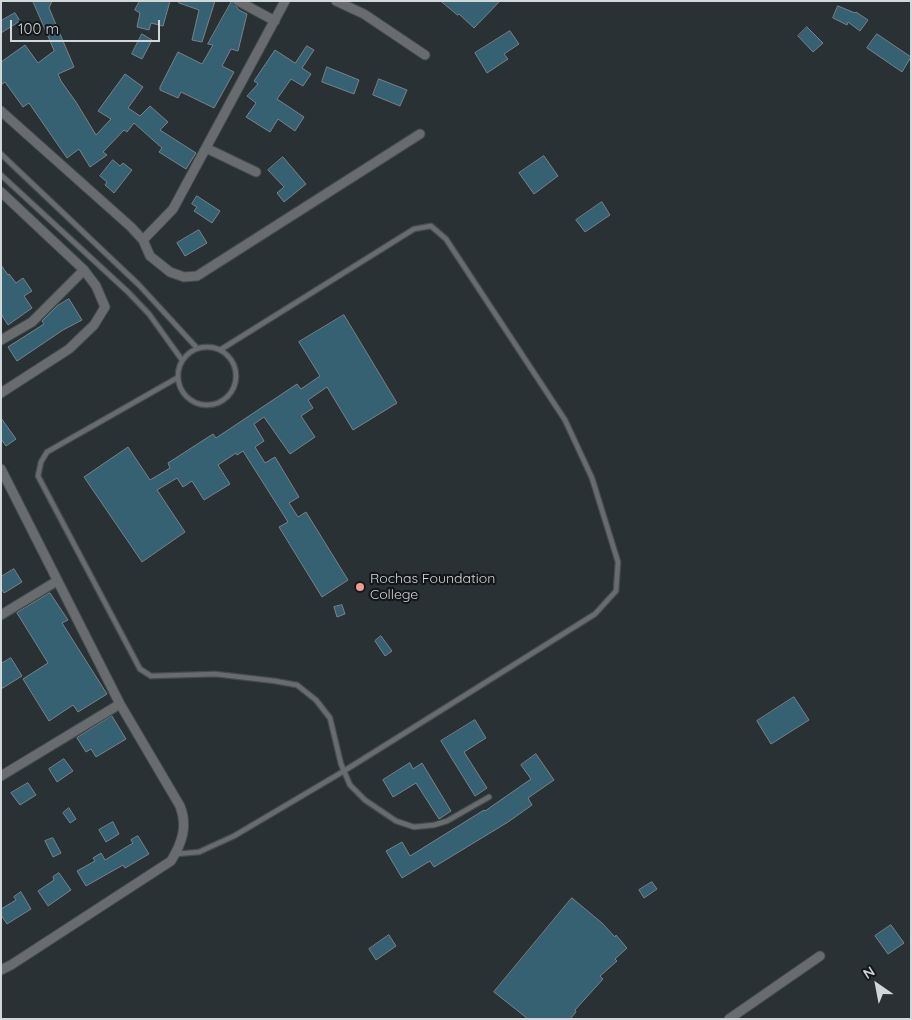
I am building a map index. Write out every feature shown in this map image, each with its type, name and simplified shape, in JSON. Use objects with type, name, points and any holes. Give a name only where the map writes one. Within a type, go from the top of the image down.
[{"type":"street","points":[[238,1],[275,21]]},
{"type":"street","points":[[143,240],[173,209],[285,1]]},
{"type":"street","points":[[336,1],[364,14],[425,55]]},
{"type":"street","points":[[1,111],[131,226],[143,240],[150,256],[170,272],[184,277],[197,276],[420,134]]},
{"type":"street","points":[[206,148],[256,172]]},
{"type":"street","points":[[1,192],[84,270],[96,286],[106,307],[94,325],[69,349],[1,393]]},
{"type":"street","points":[[1,340],[32,322],[84,270]]},
{"type":"street","points":[[1,469],[120,704],[183,815],[185,827],[181,844],[171,861],[1,970]]},
{"type":"street","points":[[1,614],[57,581]]},
{"type":"street","points":[[1,776],[120,704]]},
{"type":"street","points":[[729,1019],[820,956]]},
{"type":"lane","points":[[1,154],[139,285],[197,348]]},
{"type":"lane","points":[[1,175],[128,292],[149,314],[182,360]]},
{"type":"lane","points":[[176,854],[199,852],[234,836],[344,771],[595,614],[616,591],[618,562],[592,478],[565,420],[446,239],[431,226],[414,229],[220,350]]},
{"type":"lane","points":[[206,346],[220,350],[231,359],[235,368],[234,386],[229,395],[222,401],[212,405],[202,405],[193,402],[185,396],[177,378],[182,360],[188,353],[197,348],[206,346]]},
{"type":"lane","points":[[177,378],[47,452],[41,462],[38,476],[140,670],[151,676],[215,674],[275,680],[297,685],[316,700],[330,718],[344,771],[350,785],[365,800],[396,821],[414,827],[447,822],[489,797]]},
{"type":"building","points":[[33,1],[52,1],[49,8],[74,67],[58,74],[96,135],[111,119],[98,111],[125,74],[143,87],[128,108],[140,116],[150,106],[168,122],[160,130],[196,153],[186,169],[159,152],[162,148],[134,123],[127,132],[124,130],[103,152],[107,155],[90,167],[79,149],[67,158],[29,103],[23,107],[5,82],[1,85],[1,62],[25,45],[38,63],[54,51]]},
{"type":"building","points":[[140,1],[170,1],[163,26],[151,23],[149,30],[137,27],[140,13],[135,10]]},
{"type":"building","points":[[179,1],[215,1],[202,42],[192,40],[199,10],[179,3]]},
{"type":"building","points":[[232,1],[239,10],[247,14],[238,51],[231,49],[222,66],[234,72],[214,108],[181,92],[178,98],[160,90],[178,52],[202,64],[213,45],[208,44]]},
{"type":"building","points":[[441,1],[500,1],[474,28]]},
{"type":"building","points":[[838,6],[856,12],[868,20],[860,31],[848,22],[847,25],[833,18]]},
{"type":"building","points":[[15,13],[20,21],[1,33],[1,21]]},
{"type":"building","points":[[807,27],[823,43],[813,52],[798,36]]},
{"type":"building","points":[[510,31],[519,44],[504,54],[508,59],[487,73],[475,53]]},
{"type":"building","points":[[142,34],[152,40],[142,59],[132,54]]},
{"type":"building","points":[[877,34],[911,57],[902,72],[867,48]]},
{"type":"building","points":[[307,46],[314,50],[302,68],[311,74],[303,86],[291,79],[277,99],[304,117],[295,131],[278,119],[270,132],[246,117],[256,103],[247,96],[258,84],[254,81],[275,50],[295,63]]},
{"type":"building","points":[[327,67],[359,80],[354,94],[322,82]]},
{"type":"building","points":[[379,79],[407,90],[400,106],[373,95]]},
{"type":"building","points":[[544,156],[558,176],[534,194],[519,173]]},
{"type":"building","points":[[283,157],[306,184],[284,202],[277,193],[284,187],[268,170]]},
{"type":"building","points":[[113,160],[120,166],[123,163],[132,170],[114,193],[105,185],[107,182],[100,176]]},
{"type":"building","points":[[197,196],[220,211],[212,223],[194,211],[197,207],[192,204]]},
{"type":"building","points":[[602,202],[610,215],[585,232],[576,220]]},
{"type":"building","points":[[199,230],[207,243],[185,256],[177,243]]},
{"type":"building","points":[[1,265],[16,283],[23,278],[32,291],[24,296],[32,308],[8,325],[1,314]]},
{"type":"building","points":[[69,299],[82,320],[63,330],[17,361],[8,347],[44,324],[42,321],[57,306]]},
{"type":"building","points":[[344,315],[397,403],[353,430],[327,387],[308,400],[313,408],[301,416],[315,437],[290,454],[264,417],[254,424],[264,441],[255,447],[265,463],[275,457],[299,497],[289,503],[298,517],[306,512],[348,580],[322,597],[279,527],[288,522],[243,451],[237,455],[236,453],[218,465],[230,484],[204,500],[192,481],[183,487],[177,478],[157,490],[185,532],[142,562],[84,477],[128,447],[150,480],[170,468],[168,463],[213,434],[216,438],[297,384],[301,389],[320,376],[299,342]]},
{"type":"building","points":[[1,418],[16,439],[6,446],[1,439]]},
{"type":"building","points":[[14,569],[22,582],[4,593],[1,588],[1,577]]},
{"type":"building","points":[[50,593],[68,620],[62,623],[107,694],[78,712],[73,705],[49,721],[23,679],[48,663],[17,613]]},
{"type":"building","points":[[342,605],[345,614],[337,617],[334,607]]},
{"type":"building","points":[[381,636],[392,651],[385,656],[375,641]]},
{"type":"building","points":[[11,658],[22,676],[1,689],[1,664]]},
{"type":"building","points":[[794,697],[809,720],[771,744],[757,721]]},
{"type":"building","points":[[112,716],[126,739],[96,757],[91,749],[86,752],[77,738]]},
{"type":"building","points":[[475,720],[486,738],[464,752],[487,788],[475,796],[441,741]]},
{"type":"building","points":[[536,754],[554,780],[528,798],[532,805],[508,822],[434,867],[430,861],[402,878],[386,851],[402,842],[410,856],[485,811],[531,779],[521,765]]},
{"type":"building","points":[[64,759],[73,771],[57,782],[49,769]]},
{"type":"building","points":[[410,763],[413,769],[422,763],[451,811],[439,819],[416,783],[393,797],[383,780]]},
{"type":"building","points":[[28,783],[36,795],[20,805],[11,793]]},
{"type":"building","points":[[69,808],[76,819],[70,823],[63,813]]},
{"type":"building","points":[[113,822],[119,834],[106,842],[99,830]]},
{"type":"building","points":[[138,836],[149,854],[125,868],[123,865],[86,886],[77,871],[95,861],[93,858],[101,853],[105,860],[133,843],[131,840]]},
{"type":"building","points":[[53,838],[61,853],[53,857],[45,841]]},
{"type":"building","points":[[59,873],[71,890],[48,906],[38,891],[54,880],[53,877]]},
{"type":"building","points":[[652,882],[657,889],[644,898],[639,890]]},
{"type":"building","points":[[21,892],[31,909],[7,924],[1,915],[1,909],[16,900],[14,897]]},
{"type":"building","points":[[572,898],[602,923],[615,937],[616,935],[627,948],[615,959],[617,961],[600,976],[603,979],[575,1010],[576,1012],[570,1019],[528,1019],[494,992]]},
{"type":"building","points":[[891,925],[904,943],[888,954],[875,936]]},
{"type":"building","points":[[389,935],[396,946],[376,960],[369,949]]},
{"type":"place","name":"Rochas Foundation College","points":[[360,587]]}]
